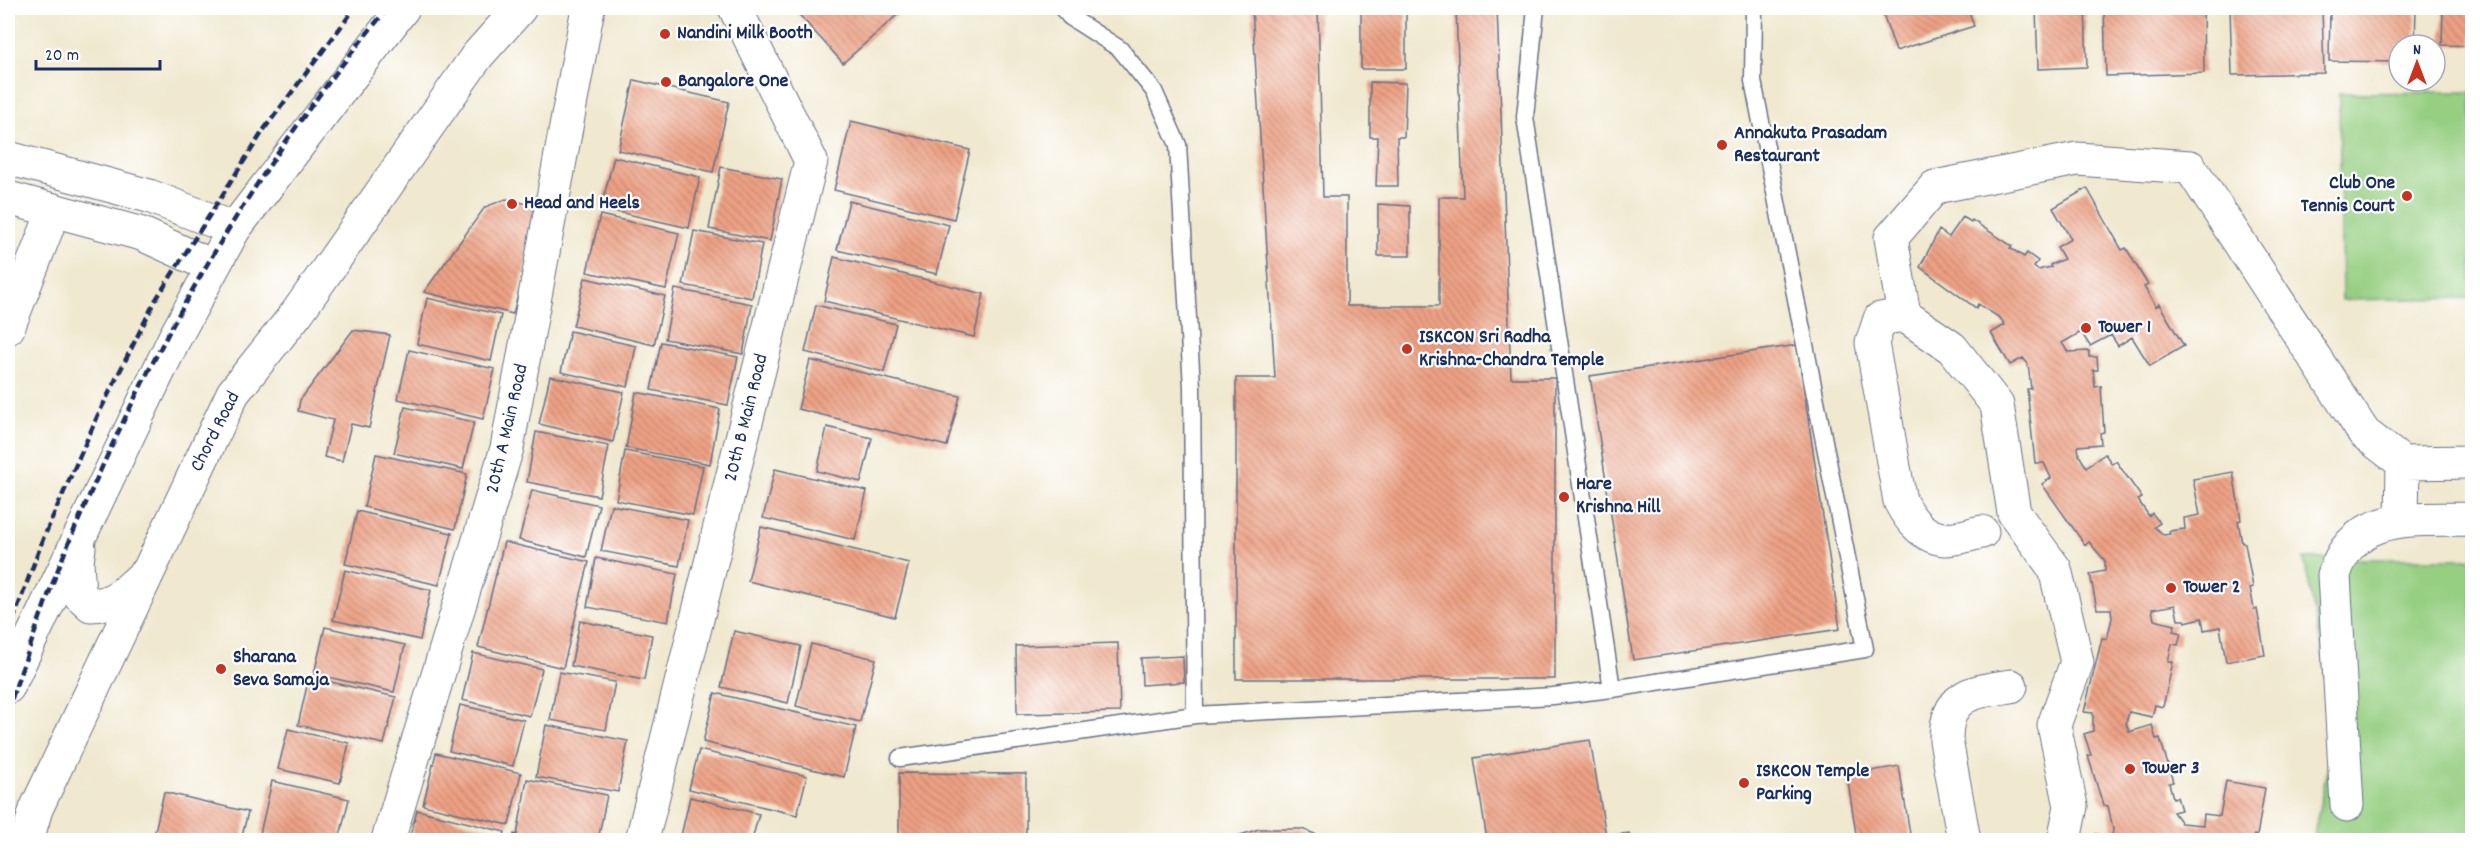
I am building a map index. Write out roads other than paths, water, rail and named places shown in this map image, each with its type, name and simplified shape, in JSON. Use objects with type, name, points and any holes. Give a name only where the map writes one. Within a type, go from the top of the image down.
[{"type":"street","points":[[8,687],[174,339],[212,266],[234,229],[403,8]]},
{"type":"street","name":"Chord Road","points":[[27,840],[36,809],[233,393],[297,313],[477,56],[520,8]]},
{"type":"street","name":"20th A Main Road","points":[[388,840],[507,448],[588,8]]},
{"type":"street","name":"20th B Main Road","points":[[642,840],[811,160],[735,8]]},
{"type":"street","points":[[8,158],[149,196],[234,229]]},
{"type":"street","points":[[1904,315],[1891,238],[1935,187],[2076,159],[2190,167],[2364,433],[2403,464],[2472,462]]},
{"type":"street","points":[[8,198],[142,234],[212,266]]},
{"type":"street","points":[[8,328],[54,210]]},
{"type":"street","points":[[1982,532],[1946,539],[1931,535],[1907,515],[1900,501],[1872,343],[1880,319],[1904,315],[1952,348],[1997,405],[2014,513],[2055,569],[2076,662],[2054,725],[2071,806],[2064,840]]},
{"type":"street","points":[[2402,521],[2403,464]]},
{"type":"street","points":[[2347,806],[2334,574],[2339,560],[2347,546],[2372,526],[2402,521],[2472,519]]},
{"type":"street","points":[[81,535],[76,581],[79,594],[91,605],[104,605],[114,599],[149,570]]},
{"type":"street","points":[[1964,840],[1946,740],[1946,725],[1952,710],[1961,699],[1972,692],[2011,686]]},
{"type":"lane","points":[[1062,8],[1071,17],[1120,49],[1155,91],[1178,146],[1192,387],[1196,715]]},
{"type":"lane","points":[[1536,8],[1526,117],[1612,689]]},
{"type":"lane","points":[[900,758],[1196,715],[1553,696],[1612,689],[1865,649],[1753,81],[1754,8]]},
{"type":"railway","points":[[8,634],[43,539],[98,415],[155,301],[265,128],[355,8]]},
{"type":"railway","points":[[8,712],[46,601],[73,534],[110,449],[178,316],[215,251],[297,126],[388,8]]},
{"type":"place","name":"Nandini Milk Booth","points":[[665,34]]},
{"type":"place","name":"Bangalore One","points":[[666,82]]},
{"type":"place","name":"Annakuta Prasadam Restaurant","points":[[1722,145]]},
{"type":"place","name":"Club One Tennis Court","points":[[2407,196]]},
{"type":"place","name":"Head and Heels","points":[[512,204]]},
{"type":"place","name":"Tower 1","points":[[2086,328]]},
{"type":"place","name":"ISKCON Sri Radha Krishna-Chandra Temple","points":[[1407,349]]},
{"type":"place","name":"Hare Krishna Hill","points":[[1564,497]]},
{"type":"place","name":"Tower 2","points":[[2171,588]]},
{"type":"place","name":"Sharana Seva Samaja","points":[[221,669]]},
{"type":"place","name":"Tower 3","points":[[2130,769]]},
{"type":"place","name":"ISKCON Temple Parking","points":[[1744,783]]}]
